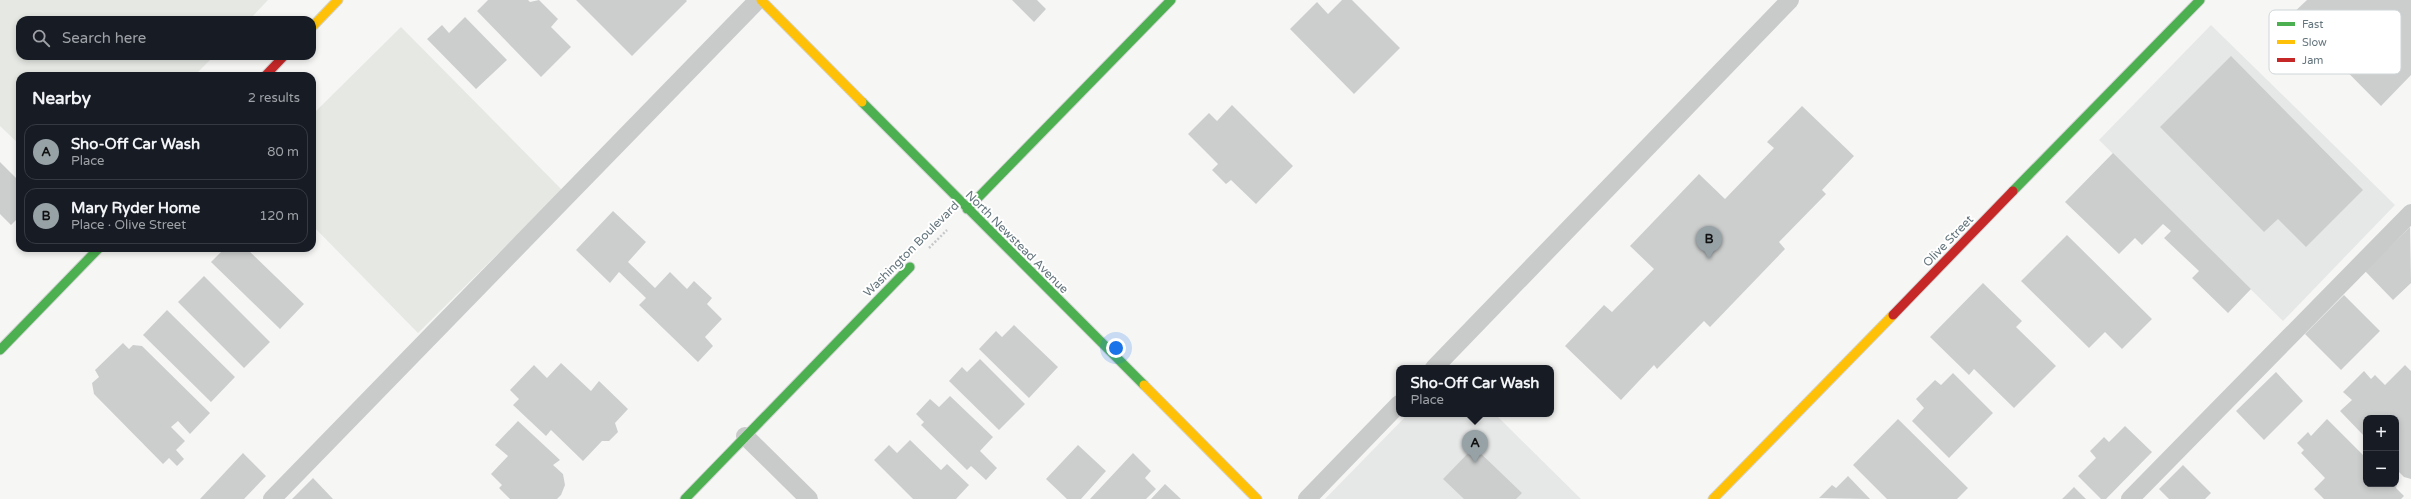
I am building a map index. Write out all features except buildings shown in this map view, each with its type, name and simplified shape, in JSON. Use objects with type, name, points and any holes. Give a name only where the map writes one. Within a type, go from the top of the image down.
[{"type":"street","points":[[316,23],[338,0]]},
{"type":"street","name":"North Newstead Avenue","points":[[761,0],[967,209],[1257,499]]},
{"type":"street","name":"Washington Boulevard","points":[[967,209],[1171,0]]},
{"type":"street","name":"Olive Street","points":[[1713,499],[2200,0]]},
{"type":"street","points":[[269,72],[280,60]]},
{"type":"street","points":[[0,350],[95,252]]},
{"type":"street","name":"Washington Boulevard","points":[[685,499],[910,267]]},
{"type":"lane","points":[[272,499],[758,0]]},
{"type":"lane","points":[[1437,365],[1790,0]]},
{"type":"lane","points":[[2130,499],[2411,213]]},
{"type":"lane","points":[[1307,499],[1396,407]]},
{"type":"lane","points":[[745,436],[809,499]]},
{"type":"path","name":"Washington Boulevard","points":[[910,267],[967,209]]},
{"type":"shaded area","points":[[0,0],[268,0],[253,16],[16,16],[16,60],[210,60],[198,72],[16,72],[16,141],[0,126]]},
{"type":"shaded area","points":[[2211,25],[2395,205],[2283,321],[2099,140]]},
{"type":"shaded area","points":[[401,27],[562,190],[418,333],[316,229],[316,111]]},
{"type":"shaded area","points":[[1405,417],[1498,417],[1581,499],[1325,499]]},
{"type":"traffic: fast","points":[[967,209],[1171,0]]},
{"type":"traffic: fast","points":[[2013,191],[2200,0]]},
{"type":"traffic: fast","points":[[862,102],[1144,385]]},
{"type":"traffic: fast","points":[[0,350],[95,252]]},
{"type":"traffic: fast","points":[[685,499],[910,267]]},
{"type":"traffic: slow","points":[[316,23],[338,0]]},
{"type":"traffic: slow","points":[[761,0],[862,102]]},
{"type":"traffic: slow","points":[[1713,499],[1893,315]]},
{"type":"traffic: slow","points":[[1144,385],[1257,499]]},
{"type":"traffic: jam","points":[[269,72],[280,60]]},
{"type":"traffic: jam","points":[[1893,315],[2013,191]]},
{"type":"place","name":"Mary Ryder Home","points":[[1709,259]]},
{"type":"place","name":"Sho-Off Car Wash","points":[[1475,463]]}]
